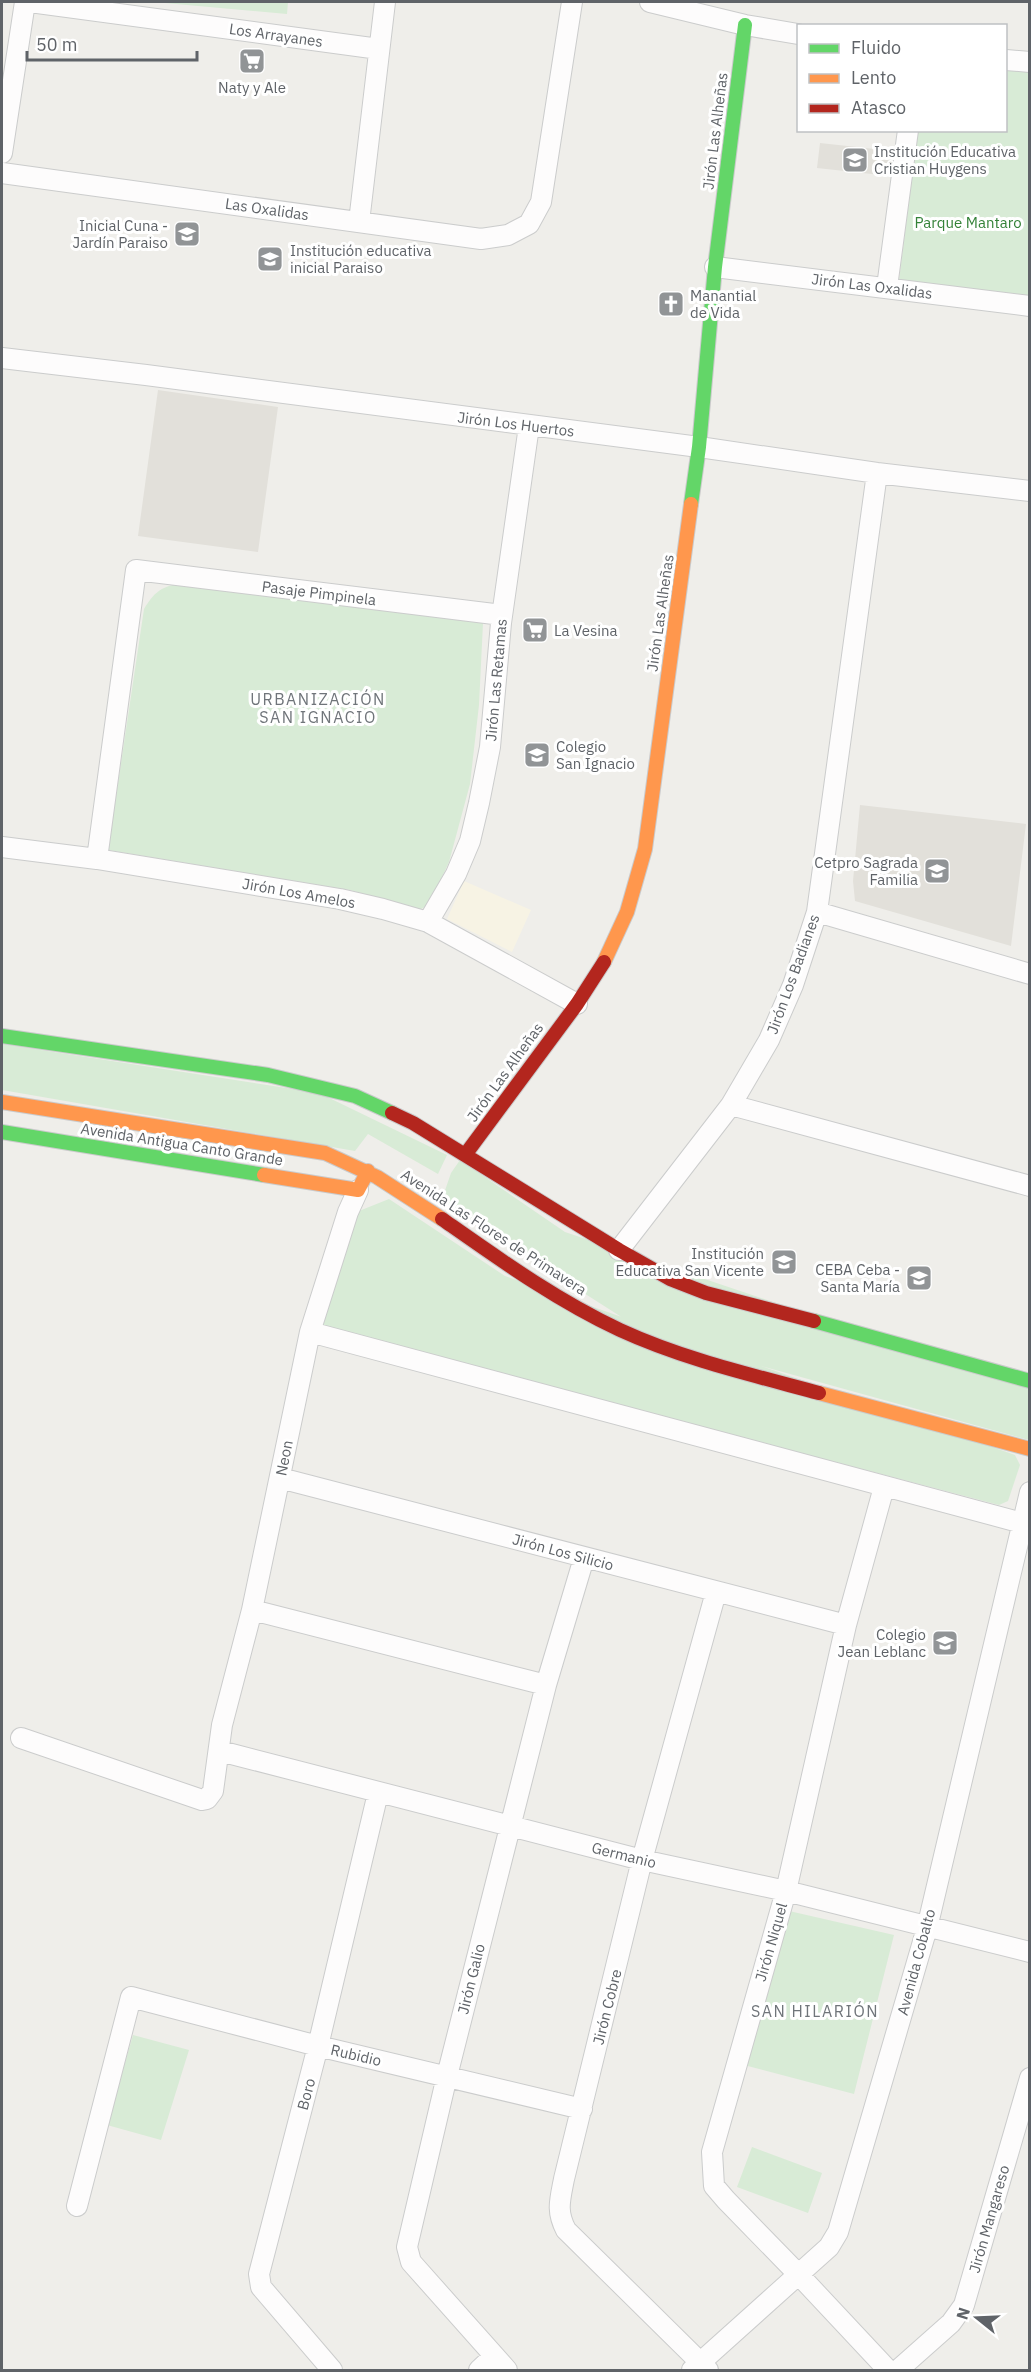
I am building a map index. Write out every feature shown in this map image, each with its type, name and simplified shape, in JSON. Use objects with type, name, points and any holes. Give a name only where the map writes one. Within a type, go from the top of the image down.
[{"type":"main road","name":"Jirón Las Alheñas","points":[[465,1155],[576,1004],[604,962],[627,912],[645,849],[699,447],[715,267],[745,26]]},
{"type":"main road","points":[[2,1036],[268,1075],[355,1096],[413,1123],[670,1279],[706,1293],[831,1325],[1029,1381]]},
{"type":"main road","name":"Avenida Las Flores de Primavera","points":[[2,1102],[325,1153],[351,1162],[401,1190],[521,1272],[618,1329],[646,1341],[760,1377],[1029,1449]]},
{"type":"main road","name":"Avenida Antigua Canto Grande","points":[[2,1132],[358,1190]]},
{"type":"main road","name":"Neon","points":[[358,1190],[368,1172]]},
{"type":"street","name":"Los Arrayanes","points":[[27,2],[379,49]]},
{"type":"street","points":[[2,153],[27,2]]},
{"type":"street","points":[[359,222],[385,2]]},
{"type":"street","name":"Las Oxalidas","points":[[2,173],[481,239],[508,235],[529,224],[541,202],[572,2]]},
{"type":"street","points":[[650,2],[745,26],[797,34]]},
{"type":"street","points":[[1007,60],[1029,62]]},
{"type":"street","points":[[887,287],[908,132]]},
{"type":"street","name":"Jirón Las Oxalidas","points":[[715,267],[1029,306]]},
{"type":"street","name":"Jirón Los Huertos","points":[[2,358],[1029,491]]},
{"type":"street","name":"Jirón Las Retamas","points":[[428,922],[456,874],[470,841],[490,747],[502,615],[529,426]]},
{"type":"street","name":"Jirón Los Badianes","points":[[619,1250],[731,1105],[769,1040],[793,985],[817,912],[877,473]]},
{"type":"street","name":"Pasaje Pimpinela","points":[[97,859],[136,570],[502,615]]},
{"type":"street","name":"Jirón Los Amelos","points":[[2,847],[97,859],[340,899],[428,922],[576,1004]]},
{"type":"street","points":[[817,912],[1029,974]]},
{"type":"street","points":[[731,1105],[1029,1186]]},
{"type":"street","name":"Neon","points":[[21,1738],[202,1800],[207,1799],[213,1791],[222,1725],[252,1610],[310,1332],[348,1212],[358,1190]]},
{"type":"street","points":[[310,1332],[1026,1524]]},
{"type":"street","name":"Jirón Los Silicio","points":[[280,1478],[846,1625]]},
{"type":"street","name":"Jirón Niquel","points":[[884,1487],[846,1625],[786,1891],[712,2152],[712,2170],[714,2186],[726,2200],[888,2370]]},
{"type":"street","name":"Avenida Cobalto","points":[[700,2368],[829,2247],[838,2232],[927,1928],[1026,1524],[1029,1492]]},
{"type":"street","name":"Jirón Galio","points":[[501,2363],[411,2262],[407,2247],[447,2076],[546,1684],[584,1558]]},
{"type":"street","name":"Jirón Cobre","points":[[700,2368],[566,2230],[559,2217],[560,2200],[642,1860],[716,1592]]},
{"type":"street","points":[[252,1610],[546,1684]]},
{"type":"street","name":"Germanio","points":[[220,1750],[642,1860],[786,1891],[1029,1952]]},
{"type":"street","name":"Boro","points":[[332,2370],[261,2287],[259,2274],[318,2046],[378,1793]]},
{"type":"street","name":"Rubidio","points":[[77,2206],[131,1997],[318,2046],[582,2109]]},
{"type":"street","name":"Jirón Mangareso","points":[[898,2370],[951,2323],[964,2305],[1029,2078]]},
{"type":"street","points":[[479,2370],[501,2363]]},
{"type":"shaded area","name":"Institución Educativa Cristian Huygens","points":[[820,143],[893,151],[890,176],[817,168]]},
{"type":"shaded area","points":[[158,390],[278,407],[258,552],[138,536]]},
{"type":"shaded area","name":"Cetpro Sagrada Familia","points":[[860,805],[1026,824],[1011,946],[855,901],[853,881]]},
{"type":"shaded area","points":[[464,881],[531,910],[512,952],[447,919]]},
{"type":"green space","points":[[154,2],[288,2],[287,14]]},
{"type":"green space","name":"Parque Mantaro","points":[[1007,70],[1029,71],[1029,296],[899,280],[918,132],[1007,132]]},
{"type":"green space","points":[[178,584],[483,623],[479,705],[470,784],[449,862],[429,905],[419,910],[350,890],[108,850],[144,609],[158,592]]},
{"type":"green space","points":[[2,1044],[319,1093],[447,1155],[438,1174],[368,1134],[355,1151],[2,1090]]},
{"type":"green space","points":[[460,1160],[565,1232],[1029,1388],[1029,1440],[689,1346],[623,1318],[441,1202],[451,1173]]},
{"type":"green space","points":[[389,1199],[505,1276],[1015,1455],[1020,1465],[1008,1501],[999,1505],[318,1326],[359,1211]]},
{"type":"green space","points":[[776,1908],[894,1935],[854,2094],[740,2064]]},
{"type":"green space","points":[[133,2035],[189,2050],[161,2140],[107,2125]]},
{"type":"green space","points":[[752,2147],[822,2173],[808,2213],[737,2187]]},
{"type":"traffic: fast","points":[[691,504],[699,447],[715,267],[745,25]]},
{"type":"traffic: fast","points":[[2,1036],[268,1075],[355,1096],[392,1113]]},
{"type":"traffic: fast","points":[[2,1132],[264,1175]]},
{"type":"traffic: fast","points":[[814,1321],[1030,1381]]},
{"type":"traffic: slow","points":[[604,962],[627,912],[645,849],[691,504]]},
{"type":"traffic: slow","points":[[2,1102],[325,1153],[377,1177],[442,1219]]},
{"type":"traffic: slow","points":[[264,1175],[358,1190],[368,1171]]},
{"type":"traffic: slow","points":[[819,1393],[1030,1449]]},
{"type":"traffic: jam","points":[[465,1155],[577,1004],[604,962]]},
{"type":"traffic: jam","points":[[392,1113],[413,1123],[670,1279],[706,1293],[814,1321]]},
{"type":"traffic: jam","points":[[442,1219],[506,1264],[620,1330],[693,1358],[819,1393]]},
{"type":"place","name":"Naty y Ale","points":[[252,61]]},
{"type":"place","name":"Institución Educativa Cristian Huygens","points":[[855,160]]},
{"type":"place","name":"Inicial Cuna - Jardín Paraiso","points":[[187,234]]},
{"type":"place","name":"Institución educativa inicial Paraiso","points":[[270,259]]},
{"type":"place","name":"Manantial de Vida","points":[[671,304]]},
{"type":"place","name":"La Vesina","points":[[535,630]]},
{"type":"place","name":"Colegio San Ignacio","points":[[537,755]]},
{"type":"place","name":"Cetpro Sagrada Familia","points":[[937,871]]},
{"type":"place","name":"Institución Educativa San Vicente","points":[[784,1262]]},
{"type":"place","name":"CEBA Ceba - Santa María","points":[[919,1278]]},
{"type":"place","name":"Colegio Jean Leblanc","points":[[945,1643]]},
{"type":"district","name":"URBANIZACIÓN SAN IGNACIO","points":[[318,708]]},
{"type":"district","name":"SAN HILARIÓN","points":[[815,2011]]}]
